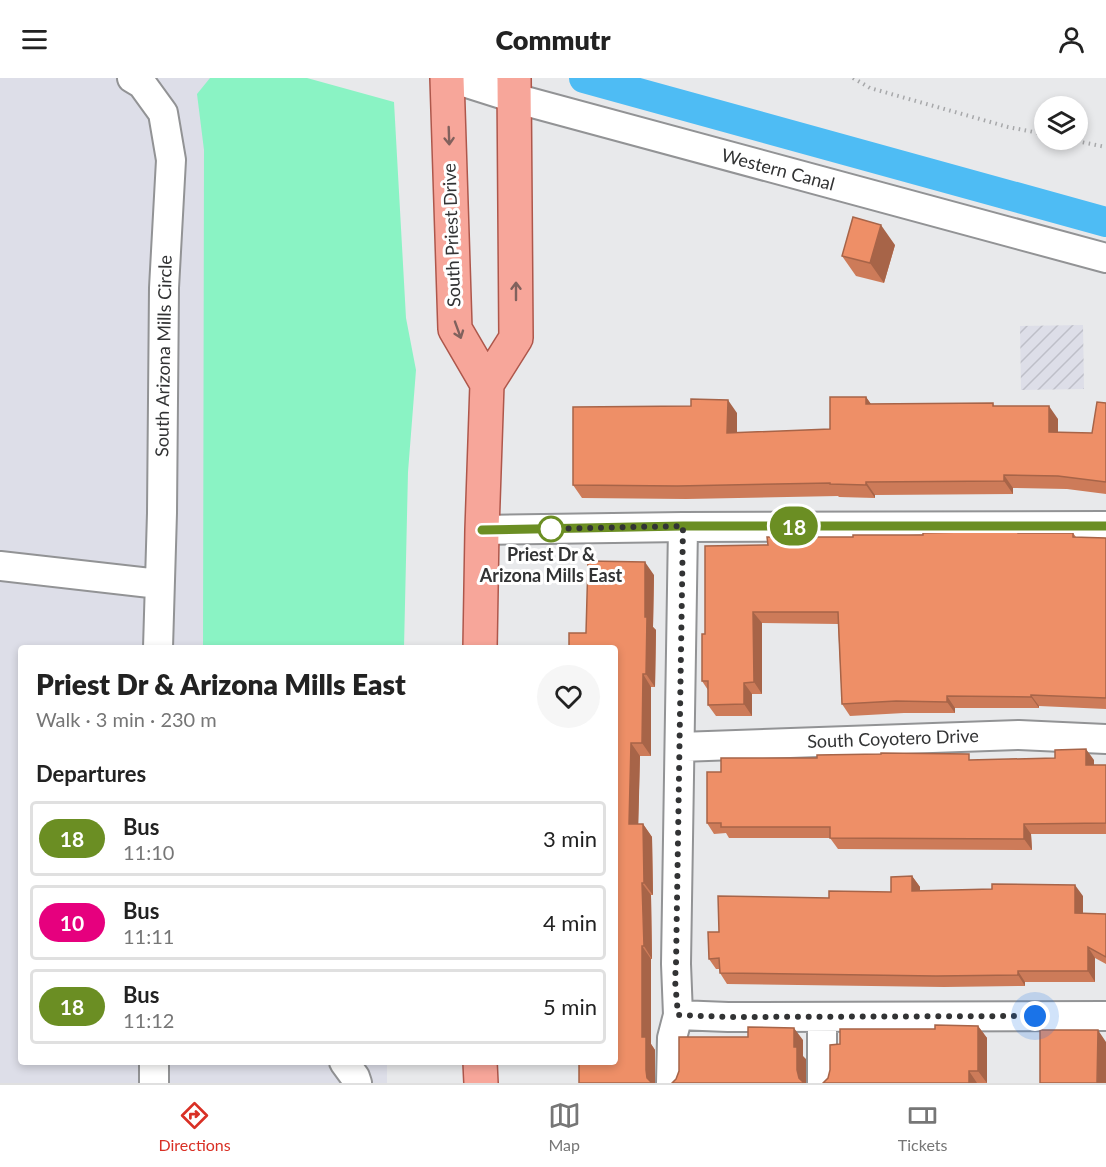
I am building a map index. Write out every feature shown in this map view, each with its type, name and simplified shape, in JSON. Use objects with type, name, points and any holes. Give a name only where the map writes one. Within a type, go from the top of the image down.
[{"type":"main road","name":"South Priest Drive","points":[[449,78],[455,329],[487,384]]},
{"type":"main road","points":[[480,645],[487,384],[516,338],[514,87]]},
{"type":"main road","points":[[480,1065],[481,1083]]},
{"type":"street","name":"South Arizona Mills Circle","points":[[132,78],[142,84],[163,113],[171,160],[164,288],[158,645]]},
{"type":"street","name":"Western Canal","points":[[449,78],[514,87],[1106,258]]},
{"type":"street","points":[[671,1083],[672,1038],[678,1015],[675,980],[683,526]]},
{"type":"street","points":[[482,530],[683,526],[1106,526]]},
{"type":"street","points":[[0,566],[159,584]]},
{"type":"street","name":"South Coyotero Drive","points":[[680,747],[1018,735],[1106,740]]},
{"type":"street","points":[[678,1015],[728,1017],[1106,1016]]},
{"type":"street","points":[[822,1017],[822,1083]]},
{"type":"street","points":[[153,1083],[154,1065]]},
{"type":"street","points":[[346,1065],[357,1083]]},
{"type":"path","points":[[853,78],[870,88],[1008,127],[1034,132]]},
{"type":"path","points":[[1088,143],[1106,147]]},
{"type":"shaded area","points":[[0,78],[233,78],[385,645],[18,645],[18,1065],[387,1065],[387,1083],[0,1083]]},
{"type":"shaded area","points":[[1083,325],[1084,389],[1021,390],[1020,326]]},
{"type":"green space","points":[[210,78],[307,78],[394,102],[406,318],[416,370],[408,472],[404,645],[203,645],[204,150],[197,94]]},
{"type":"building","points":[[853,217],[881,225],[870,263],[842,256]]},
{"type":"building","points":[[830,397],[866,397],[866,404],[993,403],[993,406],[1049,406],[1049,432],[1092,433],[1097,402],[1106,403],[1106,482],[1058,476],[1004,475],[1004,481],[866,482],[866,485],[830,483],[677,486],[573,485],[573,407],[691,406],[691,399],[728,400],[727,433],[830,429]]},
{"type":"building","points":[[1018,531],[1018,533],[1073,533],[1073,537],[1106,538],[1106,698],[1031,695],[1031,697],[947,696],[947,702],[896,701],[842,704],[838,612],[753,612],[754,682],[744,683],[744,704],[708,705],[708,681],[702,681],[702,634],[705,634],[705,546],[768,545],[767,537],[853,537],[853,535]]},
{"type":"building","points":[[588,561],[645,562],[645,617],[647,617],[642,743],[631,743],[629,824],[643,824],[642,1037],[646,1037],[647,1078],[652,1083],[579,1083],[579,1065],[618,1065],[618,645],[569,645],[569,633],[586,633]]},
{"type":"building","points":[[1086,749],[1086,765],[1106,765],[1106,823],[1024,824],[1024,839],[830,838],[830,827],[721,827],[721,823],[707,823],[707,772],[721,772],[721,758],[817,758],[817,755],[881,753],[969,754],[969,760],[1055,758],[1055,750]]},
{"type":"building","points":[[912,876],[912,891],[992,889],[992,884],[1075,885],[1075,913],[1106,914],[1106,957],[1088,947],[1088,971],[1018,971],[1018,975],[936,976],[720,973],[719,958],[709,959],[708,932],[719,932],[718,896],[829,898],[829,891],[891,892],[891,877]]},
{"type":"building","points":[[935,1025],[978,1026],[978,1071],[969,1071],[969,1083],[823,1083],[828,1078],[830,1070],[830,1045],[840,1044],[840,1029],[935,1029]]},
{"type":"building","points":[[748,1027],[794,1028],[797,1070],[799,1078],[804,1083],[672,1083],[679,1071],[679,1037],[748,1037]]},
{"type":"building","points":[[1040,1030],[1098,1030],[1097,1083],[1040,1083]]},
{"type":"waterway","points":[[584,78],[1106,222]]},
{"type":"bus line","name":"18","points":[[482,530],[683,526],[1106,526]]},
{"type":"place","name":"Priest Dr & Arizona Mills East","points":[[551,529]]},
{"type":"route","points":[[551,529],[549,529],[683,526],[675,980],[678,1015],[728,1017],[1035,1016]]}]
